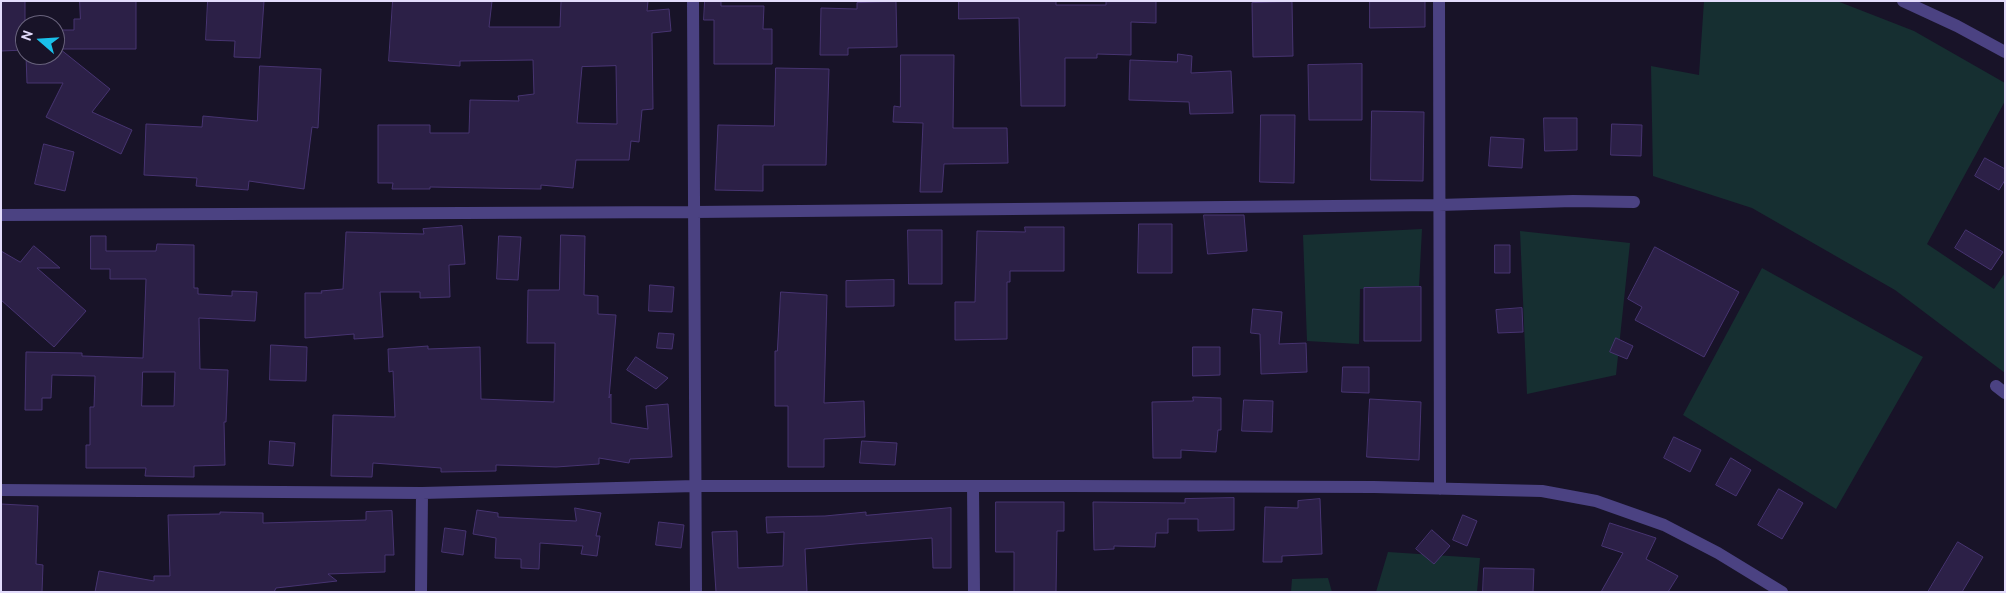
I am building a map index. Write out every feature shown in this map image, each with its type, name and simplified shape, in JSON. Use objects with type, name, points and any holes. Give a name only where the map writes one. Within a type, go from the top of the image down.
[{"type":"street","points":[[693,1],[696,592]]},
{"type":"street","points":[[1439,1],[1440,489]]},
{"type":"street","points":[[1903,1],[1958,26],[2005,52]]},
{"type":"street","points":[[1,214],[694,212],[1439,205],[1573,201],[1634,202]]},
{"type":"street","points":[[1,490],[422,493],[695,486],[973,486],[1374,487],[1542,491],[1596,502],[1664,525],[1718,553],[1782,592]]},
{"type":"street","points":[[973,486],[974,592]]},
{"type":"street","points":[[421,592],[422,493]]},
{"type":"green space","points":[[1704,1],[1837,1],[1914,31],[2005,83],[2005,101],[1927,244],[1994,289],[2005,273],[2005,373],[1895,290],[1752,208],[1653,176],[1651,66],[1699,75]]},
{"type":"green space","points":[[1422,229],[1419,286],[1360,289],[1359,344],[1307,341],[1303,235]]},
{"type":"green space","points":[[1520,231],[1630,243],[1616,375],[1527,394]]},
{"type":"green space","points":[[1762,268],[1923,357],[1836,509],[1683,415]]},
{"type":"green space","points":[[1388,552],[1480,558],[1477,592],[1376,592]]},
{"type":"green space","points":[[1328,578],[1332,592],[1291,592],[1292,579]]},
{"type":"building","points":[[1,1],[25,1],[25,15],[15,15],[15,50],[1,51]]},
{"type":"building","points":[[80,1],[136,1],[136,49],[65,49],[65,30],[74,30],[74,19],[80,19]]},
{"type":"building","points":[[208,1],[264,1],[260,58],[234,57],[235,41],[206,40]]},
{"type":"building","points":[[393,1],[492,1],[489,27],[560,27],[561,1],[648,1],[647,11],[669,9],[671,31],[652,33],[653,109],[642,110],[639,142],[631,141],[629,160],[576,160],[573,188],[541,185],[541,189],[430,187],[430,189],[392,189],[393,183],[378,183],[378,125],[430,125],[430,133],[469,133],[470,100],[519,101],[518,96],[534,94],[533,60],[460,61],[460,66],[389,61]],"holes":[[[616,66],[617,124],[577,123],[582,67]]]},
{"type":"building","points":[[705,1],[721,1],[721,6],[764,6],[763,29],[772,29],[772,64],[714,64],[714,20],[704,20]]},
{"type":"building","points":[[959,1],[1056,1],[1056,5],[1106,5],[1106,1],[1156,1],[1156,23],[1131,22],[1131,55],[1097,54],[1097,58],[1065,58],[1065,106],[1021,106],[1019,18],[959,19]]},
{"type":"building","points":[[1370,1],[1425,1],[1425,27],[1370,28]]},
{"type":"building","points":[[896,2],[897,47],[848,48],[848,55],[820,55],[821,8],[857,9],[857,3]]},
{"type":"building","points":[[1292,2],[1293,56],[1253,57],[1252,3]]},
{"type":"building","points":[[65,53],[110,89],[92,112],[132,130],[121,154],[46,117],[63,83],[27,83],[26,65],[65,65]]},
{"type":"building","points":[[1178,54],[1192,56],[1191,73],[1231,71],[1233,113],[1190,114],[1189,102],[1129,100],[1130,60],[1177,62]]},
{"type":"building","points":[[901,55],[954,55],[953,128],[1007,128],[1008,163],[944,164],[942,192],[920,192],[923,123],[893,122],[894,106],[900,107]]},
{"type":"building","points":[[1362,64],[1362,120],[1309,120],[1308,65]]},
{"type":"building","points":[[260,66],[321,69],[318,128],[312,127],[304,189],[249,181],[248,190],[196,186],[197,178],[144,175],[146,124],[202,127],[203,116],[257,121]]},
{"type":"building","points":[[776,68],[829,69],[826,165],[763,165],[763,191],[715,190],[718,125],[774,126]]},
{"type":"building","points":[[1372,111],[1424,112],[1423,181],[1371,180]]},
{"type":"building","points":[[1261,115],[1295,115],[1294,183],[1260,182]]},
{"type":"building","points":[[1544,118],[1577,118],[1577,150],[1545,151]]},
{"type":"building","points":[[1612,124],[1642,125],[1641,156],[1611,155]]},
{"type":"building","points":[[1491,137],[1524,139],[1522,168],[1489,166]]},
{"type":"building","points":[[44,144],[74,152],[65,191],[35,184]]},
{"type":"building","points":[[1985,158],[2005,169],[2005,180],[1999,190],[1975,176]]},
{"type":"building","points":[[1204,215],[1244,215],[1247,251],[1208,254]]},
{"type":"building","points":[[1139,224],[1172,224],[1172,273],[1138,273]]},
{"type":"building","points":[[462,226],[465,264],[449,265],[450,297],[420,298],[420,292],[380,292],[383,337],[354,339],[354,334],[305,338],[305,293],[322,293],[321,291],[343,289],[346,232],[424,234],[423,229]]},
{"type":"building","points":[[1025,227],[1064,227],[1064,271],[1010,271],[1010,282],[1007,282],[1007,339],[955,340],[955,302],[975,302],[977,231],[1025,232]]},
{"type":"building","points":[[908,230],[942,230],[942,284],[909,284]]},
{"type":"building","points":[[1966,230],[2003,252],[1991,270],[1955,248]]},
{"type":"building","points":[[561,235],[585,236],[584,295],[598,296],[598,314],[616,315],[609,398],[611,394],[611,423],[648,429],[646,406],[668,404],[672,457],[630,459],[629,463],[599,458],[599,464],[556,467],[496,465],[496,471],[441,472],[441,468],[373,463],[372,477],[331,476],[333,415],[395,417],[393,371],[389,372],[388,349],[428,346],[428,349],[480,347],[481,399],[554,402],[555,343],[527,343],[528,290],[559,290]]},
{"type":"building","points":[[91,236],[106,236],[106,251],[156,251],[157,244],[194,245],[194,288],[198,288],[198,294],[232,296],[232,291],[257,292],[255,321],[199,318],[200,369],[228,370],[226,422],[224,422],[225,465],[194,466],[194,477],[145,476],[146,468],[86,468],[86,445],[90,445],[90,407],[94,407],[95,376],[52,375],[51,398],[42,398],[42,410],[25,410],[26,352],[82,353],[82,356],[143,358],[146,279],[110,279],[110,269],[91,269]],"holes":[[[143,372],[175,372],[174,406],[142,406]]]},
{"type":"building","points":[[499,236],[521,237],[518,280],[497,279]]},
{"type":"building","points":[[1495,245],[1510,245],[1510,273],[1495,273]]},
{"type":"building","points":[[34,246],[60,268],[37,268],[86,311],[54,347],[1,300],[1,251],[20,262]]},
{"type":"building","points":[[1655,247],[1739,292],[1704,357],[1635,320],[1642,307],[1628,299]]},
{"type":"building","points":[[894,280],[894,306],[846,307],[846,281]]},
{"type":"building","points":[[650,285],[674,287],[672,312],[649,311]]},
{"type":"building","points":[[1421,287],[1421,341],[1364,341],[1364,288]]},
{"type":"building","points":[[781,292],[827,295],[824,403],[864,401],[865,437],[824,439],[824,467],[788,467],[788,406],[775,406],[775,351],[777,351]]},
{"type":"building","points":[[1522,308],[1523,332],[1498,333],[1496,310]]},
{"type":"building","points":[[1253,309],[1282,312],[1279,344],[1306,343],[1307,372],[1261,374],[1260,334],[1251,333]]},
{"type":"building","points":[[659,333],[674,334],[672,349],[657,348]]},
{"type":"building","points":[[1616,338],[1633,346],[1627,359],[1610,352]]},
{"type":"building","points":[[271,345],[307,347],[306,381],[270,380]]},
{"type":"building","points":[[1193,347],[1220,347],[1220,375],[1193,376]]},
{"type":"building","points":[[636,357],[668,378],[656,389],[627,370]]},
{"type":"building","points":[[1343,367],[1369,367],[1369,393],[1342,392]]},
{"type":"building","points":[[1193,397],[1221,398],[1221,430],[1218,430],[1216,452],[1181,450],[1181,458],[1153,458],[1152,402],[1193,401]]},
{"type":"building","points":[[1370,399],[1421,402],[1419,460],[1367,457]]},
{"type":"building","points":[[1244,400],[1273,401],[1272,432],[1242,431]]},
{"type":"building","points":[[1674,437],[1701,450],[1690,472],[1664,458]]},
{"type":"building","points":[[270,441],[295,443],[293,466],[269,464]]},
{"type":"building","points":[[862,441],[897,443],[895,465],[860,463]]},
{"type":"building","points":[[1731,458],[1751,470],[1736,496],[1716,485]]},
{"type":"building","points":[[1779,489],[1803,503],[1782,539],[1758,525]]},
{"type":"building","points":[[1234,498],[1234,530],[1198,531],[1198,519],[1168,519],[1168,533],[1156,533],[1155,547],[1114,546],[1114,549],[1094,550],[1093,502],[1185,503],[1185,499]]},
{"type":"building","points":[[1320,499],[1322,554],[1282,556],[1282,562],[1263,562],[1265,507],[1298,508],[1298,501]]},
{"type":"building","points":[[996,502],[1064,502],[1064,531],[1057,531],[1056,592],[1014,592],[1014,552],[996,552]]},
{"type":"building","points":[[1,504],[38,506],[36,564],[43,565],[42,592],[1,592]]},
{"type":"building","points":[[575,508],[601,513],[596,536],[600,536],[597,556],[581,554],[583,546],[540,543],[539,569],[521,568],[521,559],[495,558],[496,538],[473,534],[477,510],[498,513],[498,517],[576,521]]},
{"type":"building","points":[[951,508],[951,568],[933,568],[932,538],[805,549],[807,592],[716,592],[712,532],[737,531],[738,568],[783,566],[784,532],[767,533],[766,517],[825,516],[866,512],[866,515]]},
{"type":"building","points":[[392,511],[394,555],[385,555],[385,572],[328,574],[337,581],[276,588],[274,592],[95,592],[99,571],[154,581],[154,576],[170,576],[168,515],[220,514],[220,512],[263,513],[263,523],[366,520],[366,512]]},
{"type":"building","points":[[1463,515],[1477,521],[1467,546],[1453,540]]},
{"type":"building","points":[[659,522],[684,525],[681,548],[656,545]]},
{"type":"building","points":[[1610,523],[1656,538],[1646,559],[1678,576],[1668,592],[1601,592],[1623,553],[1602,546]]},
{"type":"building","points":[[445,528],[466,531],[463,555],[442,552]]},
{"type":"building","points":[[1432,530],[1450,546],[1434,564],[1416,549]]},
{"type":"building","points":[[1958,542],[1983,557],[1962,592],[1928,592]]},
{"type":"building","points":[[1484,568],[1534,569],[1533,592],[1483,592]]}]
